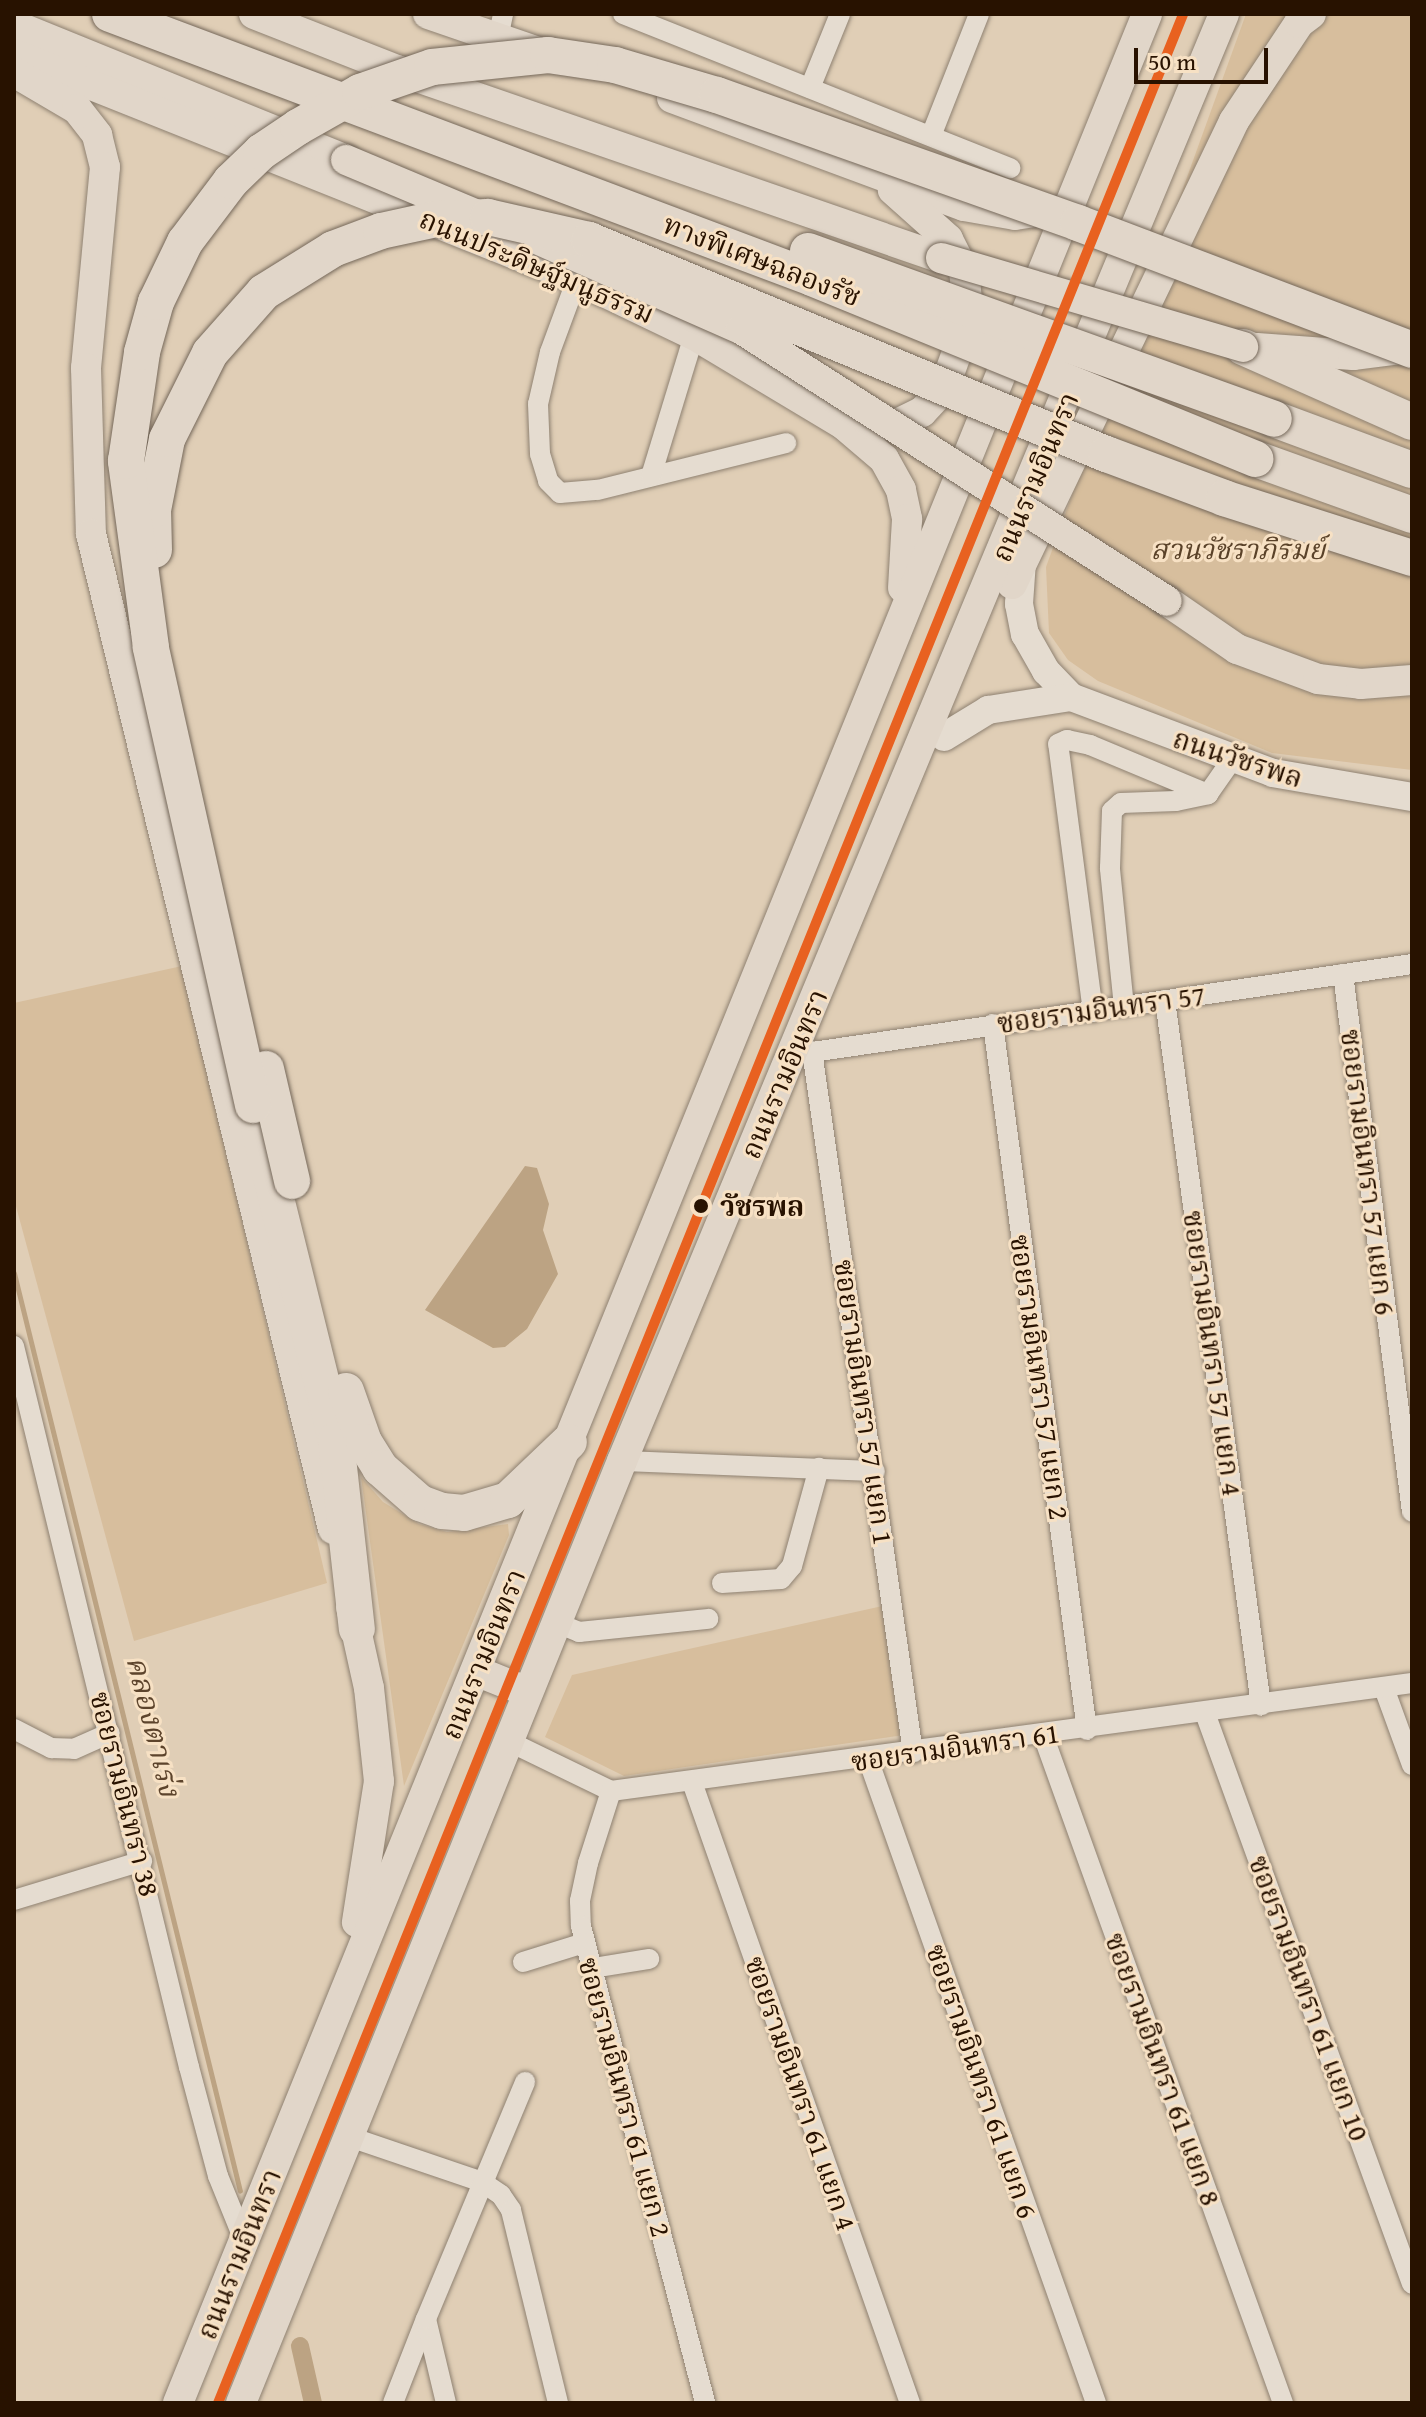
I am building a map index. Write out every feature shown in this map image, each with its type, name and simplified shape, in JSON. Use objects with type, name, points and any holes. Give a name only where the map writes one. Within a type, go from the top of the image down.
[{"type":"highway","name":"ทางพิเศษฉลองรัช","points":[[110,14],[812,278],[1256,459],[1412,515]]},
{"type":"highway","name":"ทางพิเศษฉลองรัช","points":[[178,14],[1412,470]]},
{"type":"highway","points":[[357,1629],[336,1440],[244,1113],[151,647],[126,461],[142,352],[156,302],[185,242],[231,181],[261,152],[360,92],[432,67],[548,55],[615,65],[717,95],[1036,207],[1412,349]]},
{"type":"highway","points":[[569,1442],[525,1488],[489,1508],[442,1511],[399,1488],[380,1468],[351,1412],[292,1181],[165,631],[153,510],[167,439],[192,382],[226,333],[264,292],[297,268],[381,231],[436,219],[488,217],[541,226],[643,261],[1106,454],[1224,498],[1412,558]]},
{"type":"highway","points":[[1243,347],[1412,422]]},
{"type":"main road","points":[[254,14],[397,70],[941,258],[1243,347],[1353,355],[1412,349]]},
{"type":"main road","points":[[428,14],[500,26],[878,178],[964,206],[1032,214],[1056,199],[1096,143]]},
{"type":"main road","name":"ถนนรามอินทรา","points":[[178,2403],[1147,14]]},
{"type":"main road","name":"ถนนรามอินทรา","points":[[241,2403],[622,1461],[801,1054],[848,924],[1224,14]]},
{"type":"main road","points":[[848,924],[944,737],[1022,560],[1234,121],[1299,23],[1311,14]]},
{"type":"main road","points":[[14,25],[346,160],[741,329],[1237,649],[1318,679],[1361,684],[1412,680]]},
{"type":"main road","name":"ถนนประดิษฐ์มนูธรรม","points":[[14,54],[577,279],[694,335],[843,424],[884,459],[901,490],[907,519],[900,618]]},
{"type":"main road","points":[[14,72],[77,109],[97,135],[105,167],[86,368],[91,534],[132,708],[244,1113]]},
{"type":"main road","points":[[843,424],[895,425],[922,412],[944,388],[969,319],[964,271],[948,239],[878,178]]},
{"type":"main road","name":"ถนนวัชรพล","points":[[1022,560],[1019,604],[1025,634],[1046,671],[1071,697],[1231,761],[1307,782],[1412,797]]},
{"type":"main road","points":[[944,737],[988,710],[1071,697]]},
{"type":"main road","points":[[333,2018],[370,1864],[379,1781],[357,1629]]},
{"type":"main road","points":[[476,1671],[528,1692]]},
{"type":"street","points":[[623,14],[1010,168]]},
{"type":"street","points":[[674,34],[682,14]]},
{"type":"street","points":[[810,88],[840,14]]},
{"type":"street","points":[[931,136],[979,14]]},
{"type":"street","points":[[577,279],[540,385],[539,446],[548,481],[560,493],[579,493],[786,443]]},
{"type":"street","points":[[651,476],[694,335]]},
{"type":"street","points":[[1093,1012],[1058,744],[1067,740],[1090,745],[1208,794]]},
{"type":"street","points":[[1124,1007],[1110,868],[1112,811],[1121,803],[1176,801],[1208,794],[1231,761]]},
{"type":"street","name":"ซอยรามอินทรา 57","points":[[801,1054],[1412,964]]},
{"type":"street","name":"ซอยรามอินทรา 57 แยก 6","points":[[1343,974],[1412,1512]]},
{"type":"street","name":"ซอยรามอินทรา 57 แยก 4","points":[[1165,1000],[1261,1705]]},
{"type":"street","name":"ซอยรามอินทรา 57 แยก 2","points":[[993,1024],[1087,1730]]},
{"type":"street","name":"ซอยรามอินทรา 57 แยก 1","points":[[801,1054],[875,1471],[913,1753]]},
{"type":"street","name":"ซอยรามอินทรา 38","points":[[14,1346],[218,2176],[244,2240]]},
{"type":"street","points":[[622,1461],[875,1471]]},
{"type":"street","points":[[722,1583],[781,1579],[792,1566],[819,1468]]},
{"type":"street","points":[[557,1623],[579,1632],[708,1619]]},
{"type":"street","name":"ซอยรามอินทรา 61","points":[[611,1791],[1087,1730],[1412,1683]]},
{"type":"street","points":[[1384,1688],[1412,1765]]},
{"type":"street","name":"ซอยรามอินทรา 61 แยก 10","points":[[1205,1713],[1412,2284]]},
{"type":"street","points":[[14,1729],[51,1748],[74,1749],[110,1733]]},
{"type":"street","name":"ซอยรามอินทรา 61 แยก 8","points":[[1043,1735],[1283,2403]]},
{"type":"street","points":[[508,1741],[611,1791]]},
{"type":"street","name":"ซอยรามอินทรา 61 แยก 6","points":[[868,1759],[1096,2403]]},
{"type":"street","name":"ซอยรามอินทรา 61 แยก 4","points":[[692,1782],[910,2403]]},
{"type":"street","name":"ซอยรามอินทรา 61 แยก 2","points":[[611,1791],[580,1901],[584,1943],[705,2403]]},
{"type":"street","points":[[14,1900],[142,1861]]},
{"type":"street","points":[[523,1962],[584,1943]]},
{"type":"street","points":[[593,1968],[649,1959]]},
{"type":"street","points":[[393,2403],[525,2082]]},
{"type":"street","points":[[347,2136],[482,2182],[501,2195],[511,2210],[558,2403]]},
{"type":"street","points":[[426,2319],[446,2403]]},
{"type":"green space","name":"สวนวัชราภิรมย์","points":[[1246,14],[1412,14],[1412,770],[1272,753],[1098,681],[1068,660],[1049,633],[1046,567]]},
{"type":"green space","points":[[182,966],[327,1583],[134,1641],[14,1199],[14,1003]]},
{"type":"green space","points":[[361,1477],[383,1502],[419,1524],[447,1532],[508,1524],[509,1535],[404,1786]]},
{"type":"green space","points":[[887,1605],[904,1735],[624,1776],[545,1737],[572,1675]]},
{"type":"shaded area","points":[[525,1166],[537,1168],[549,1204],[543,1230],[558,1274],[527,1329],[505,1347],[493,1348],[425,1310]]},
{"type":"waterway","name":"คลองตาเร่ง","points":[[14,1273],[240,2191]]},
{"type":"waterway","name":"คลองตาเร่ง","points":[[300,2346],[313,2403]]},
{"type":"transit line","points":[[218,2403],[1183,14]]},
{"type":"place","name":"วัชรพล","points":[[701,1206]]}]
